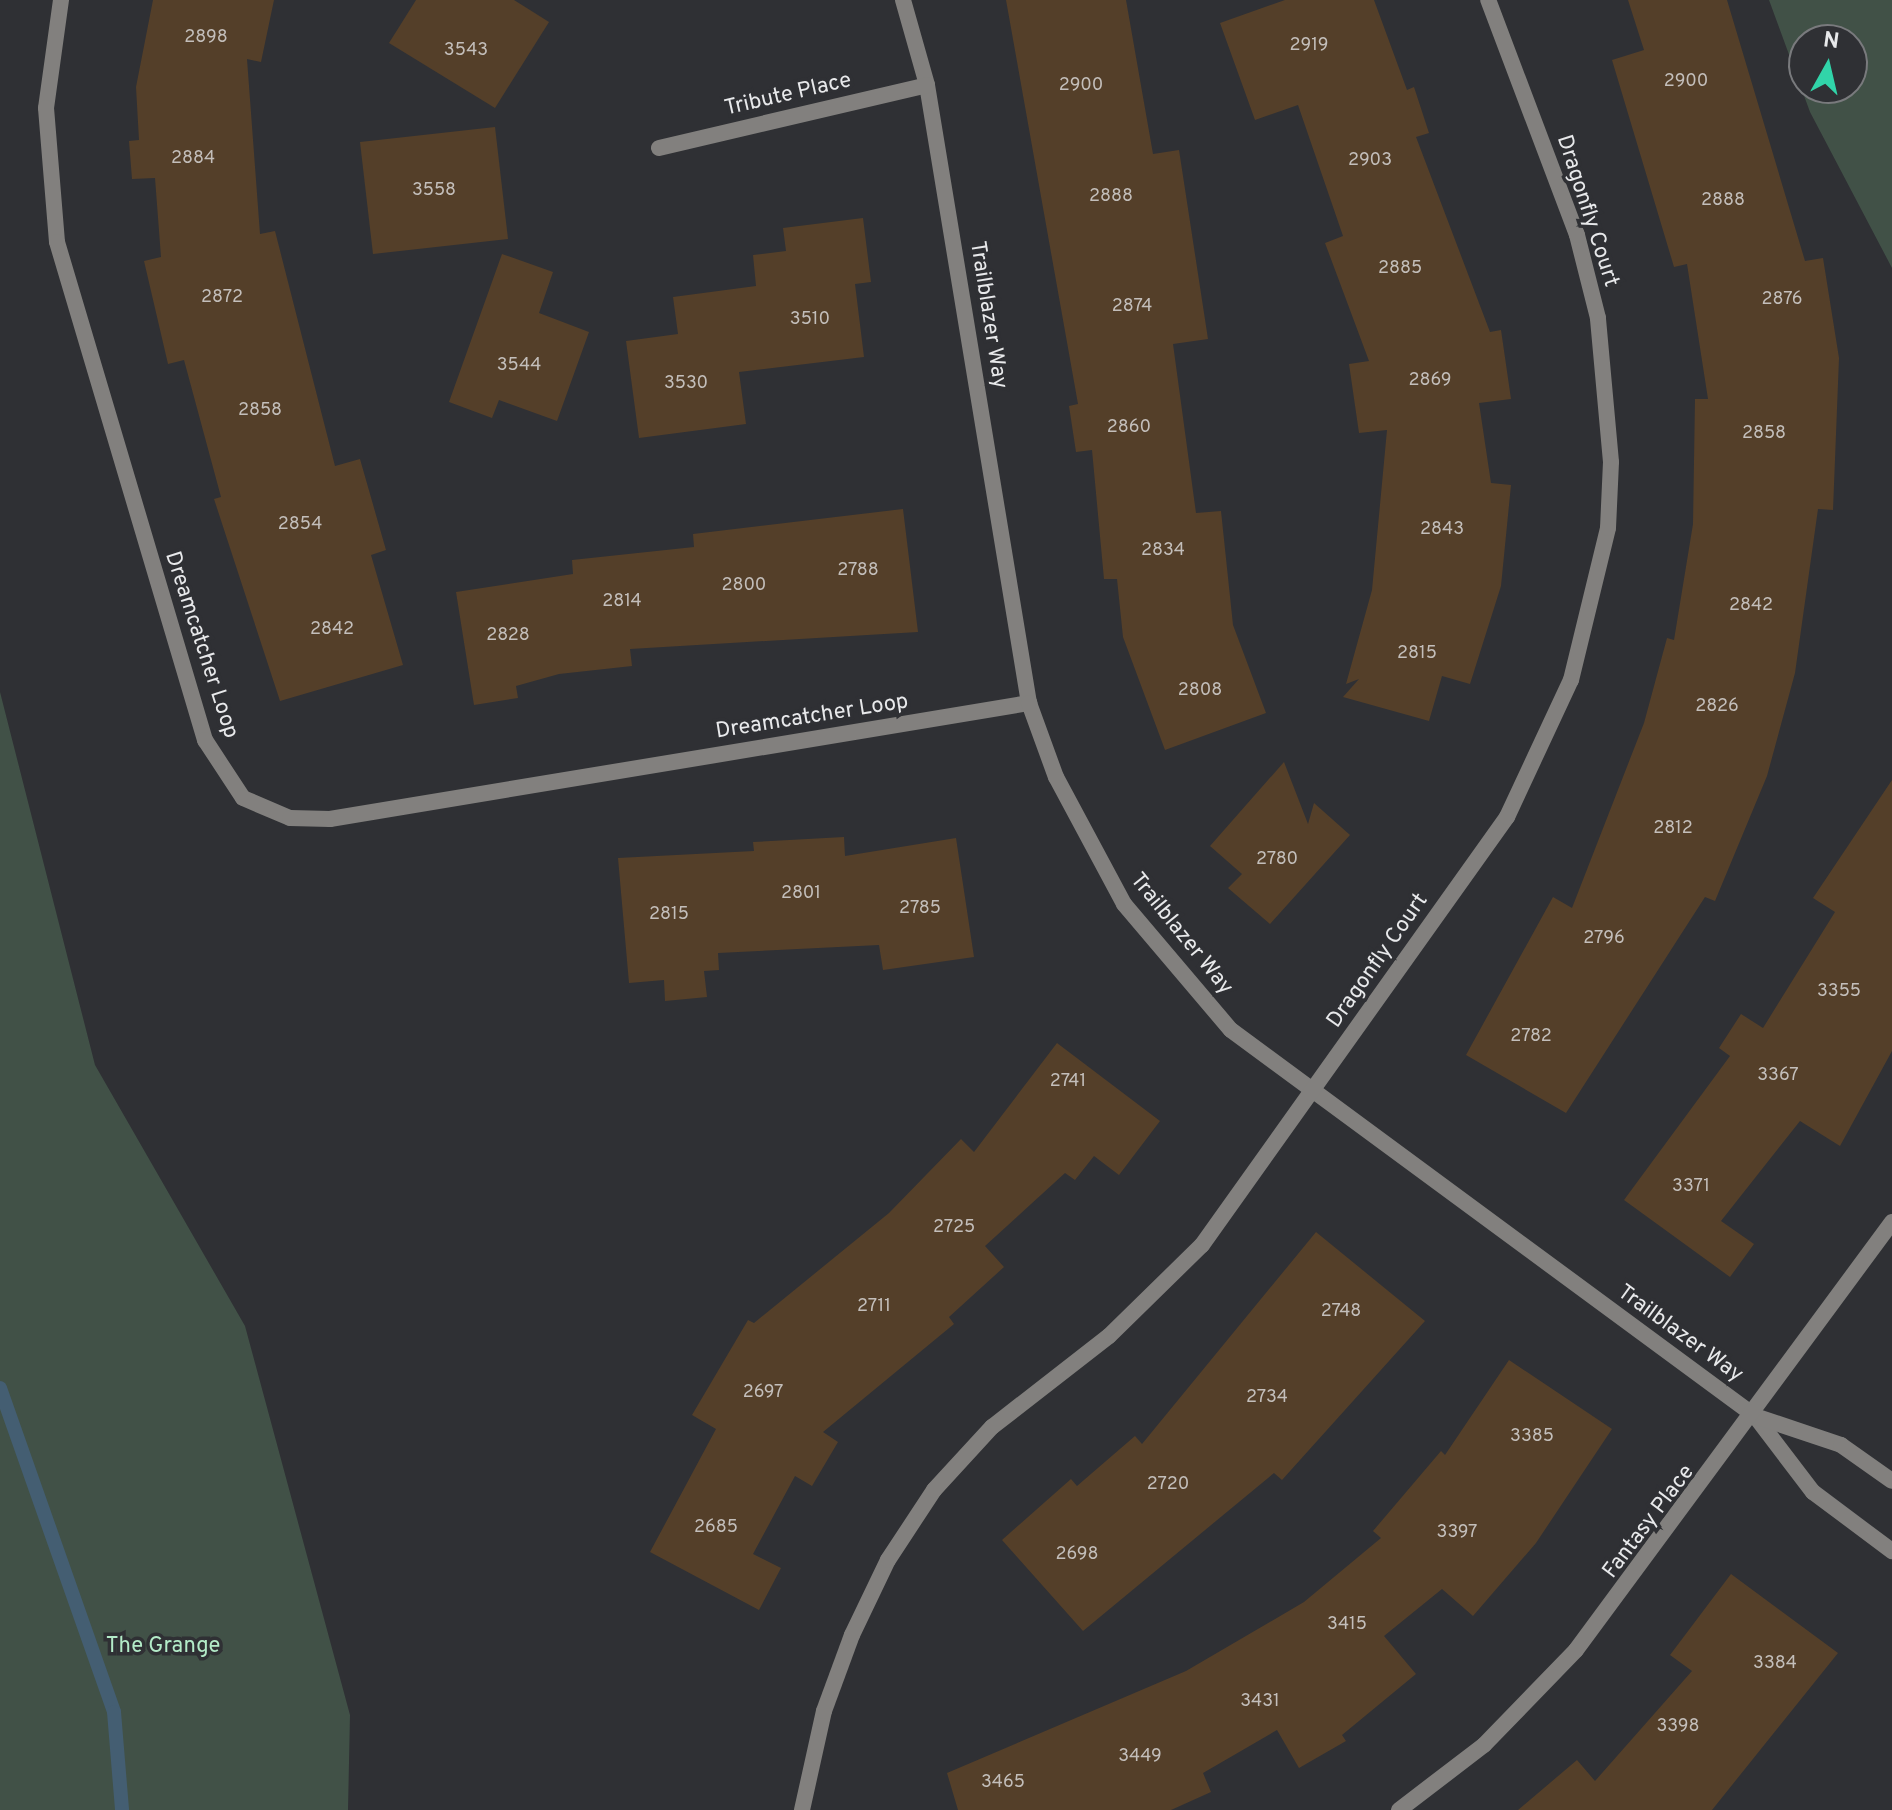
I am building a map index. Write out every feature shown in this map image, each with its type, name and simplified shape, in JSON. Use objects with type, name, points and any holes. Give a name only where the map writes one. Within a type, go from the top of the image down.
[{"type":"street","name":"Dreamcatcher Loop","points":[[61,0],[46,108],[57,242],[205,740],[243,798],[290,818],[330,819],[1029,703]]},
{"type":"street","name":"Trailblazer Way","points":[[903,0],[927,85],[1029,703],[1056,777],[1124,904],[1231,1030],[1312,1094],[1755,1416],[1813,1492],[1892,1551]]},
{"type":"street","name":"Dragonfly Court","points":[[802,1810],[824,1711],[852,1635],[934,1490],[992,1427],[1109,1336],[1202,1245],[1507,817],[1542,754],[1571,680],[1608,528],[1611,462],[1598,318],[1577,235],[1488,0]]},
{"type":"street","name":"Tribute Place","points":[[659,148],[927,85]]},
{"type":"street","name":"Fantasy Place","points":[[1399,1810],[1484,1745],[1576,1650],[1755,1416],[1892,1222]]},
{"type":"street","name":"Trailblazer Way","points":[[1755,1416],[1841,1445],[1892,1481]]},
{"type":"green space","points":[[1769,0],[1892,0],[1892,268],[1807,104],[1868,104],[1868,24],[1788,24],[1788,52]]},
{"type":"green space","name":"The Grange","points":[[0,692],[95,1065],[245,1326],[350,1715],[348,1810],[0,1810]]},
{"type":"building","points":[[153,0],[274,0],[261,62],[247,59],[260,234],[275,231],[335,466],[360,459],[386,550],[371,555],[403,665],[280,701],[214,499],[221,497],[184,360],[168,364],[144,261],[161,257],[155,178],[132,179],[129,141],[139,140],[136,87]]},
{"type":"building","points":[[416,0],[514,0],[549,22],[495,108],[389,43]]},
{"type":"building","points":[[1006,0],[1126,0],[1153,154],[1179,150],[1208,339],[1173,344],[1196,513],[1221,511],[1233,625],[1266,713],[1165,750],[1123,637],[1117,579],[1104,579],[1092,450],[1076,452],[1069,406],[1078,404]]},
{"type":"building","points":[[1285,0],[1374,0],[1407,90],[1414,87],[1429,133],[1416,137],[1490,332],[1501,330],[1511,399],[1479,403],[1491,483],[1511,485],[1501,586],[1470,684],[1442,676],[1429,721],[1343,697],[1359,679],[1346,684],[1372,590],[1387,430],[1359,433],[1349,364],[1369,361],[1325,243],[1343,236],[1298,105],[1255,120],[1220,23]]},
{"type":"building","points":[[1628,0],[1727,0],[1805,261],[1823,258],[1839,358],[1833,510],[1818,509],[1795,673],[1767,776],[1715,901],[1705,897],[1566,1113],[1466,1055],[1553,897],[1572,908],[1644,723],[1667,638],[1674,640],[1693,524],[1695,399],[1708,399],[1687,264],[1674,267],[1612,60],[1644,50]]},
{"type":"building","points":[[495,127],[508,239],[373,254],[360,142]]},
{"type":"building","points":[[863,218],[871,282],[855,284],[864,357],[739,372],[746,424],[639,438],[626,341],[678,334],[673,297],[756,286],[753,255],[786,251],[783,228]]},
{"type":"building","points":[[502,254],[553,272],[539,313],[589,332],[557,421],[499,400],[492,418],[449,402]]},
{"type":"building","points":[[903,509],[918,632],[630,649],[632,666],[559,674],[516,686],[518,698],[474,705],[456,592],[573,574],[572,560],[694,547],[693,534]]},
{"type":"building","points":[[1284,762],[1308,824],[1314,803],[1350,835],[1270,924],[1228,888],[1242,874],[1210,846]]},
{"type":"building","points":[[1892,780],[1892,1051],[1840,1146],[1800,1121],[1721,1221],[1754,1244],[1730,1277],[1624,1200],[1730,1056],[1719,1048],[1741,1014],[1763,1028],[1835,912],[1813,898]]},
{"type":"building","points":[[844,837],[845,856],[956,838],[974,957],[883,970],[879,945],[718,953],[719,970],[704,971],[707,997],[665,1001],[664,980],[629,983],[618,858],[754,851],[753,842]]},
{"type":"building","points":[[1057,1043],[1160,1121],[1119,1175],[1094,1156],[1075,1180],[1065,1173],[985,1246],[1004,1267],[949,1317],[954,1324],[823,1432],[838,1442],[812,1486],[795,1476],[753,1554],[781,1568],[759,1610],[650,1552],[716,1429],[692,1415],[748,1320],[754,1323],[889,1213],[961,1139],[974,1152]]},
{"type":"building","points":[[1316,1232],[1425,1321],[1282,1480],[1274,1473],[1083,1631],[1002,1540],[1071,1479],[1077,1486],[1135,1436],[1142,1444]]},
{"type":"building","points":[[1509,1360],[1612,1429],[1536,1543],[1473,1616],[1442,1589],[1384,1636],[1416,1674],[1342,1735],[1346,1741],[1299,1768],[1277,1730],[1203,1773],[1211,1792],[1171,1810],[958,1810],[947,1773],[1186,1671],[1304,1602],[1381,1538],[1373,1531],[1441,1451],[1445,1455]]},
{"type":"building","points":[[1731,1574],[1838,1653],[1712,1810],[1518,1810],[1577,1760],[1595,1781],[1692,1671],[1670,1655]]},
{"type":"waterway","points":[[0,1388],[114,1712],[122,1810]]}]
